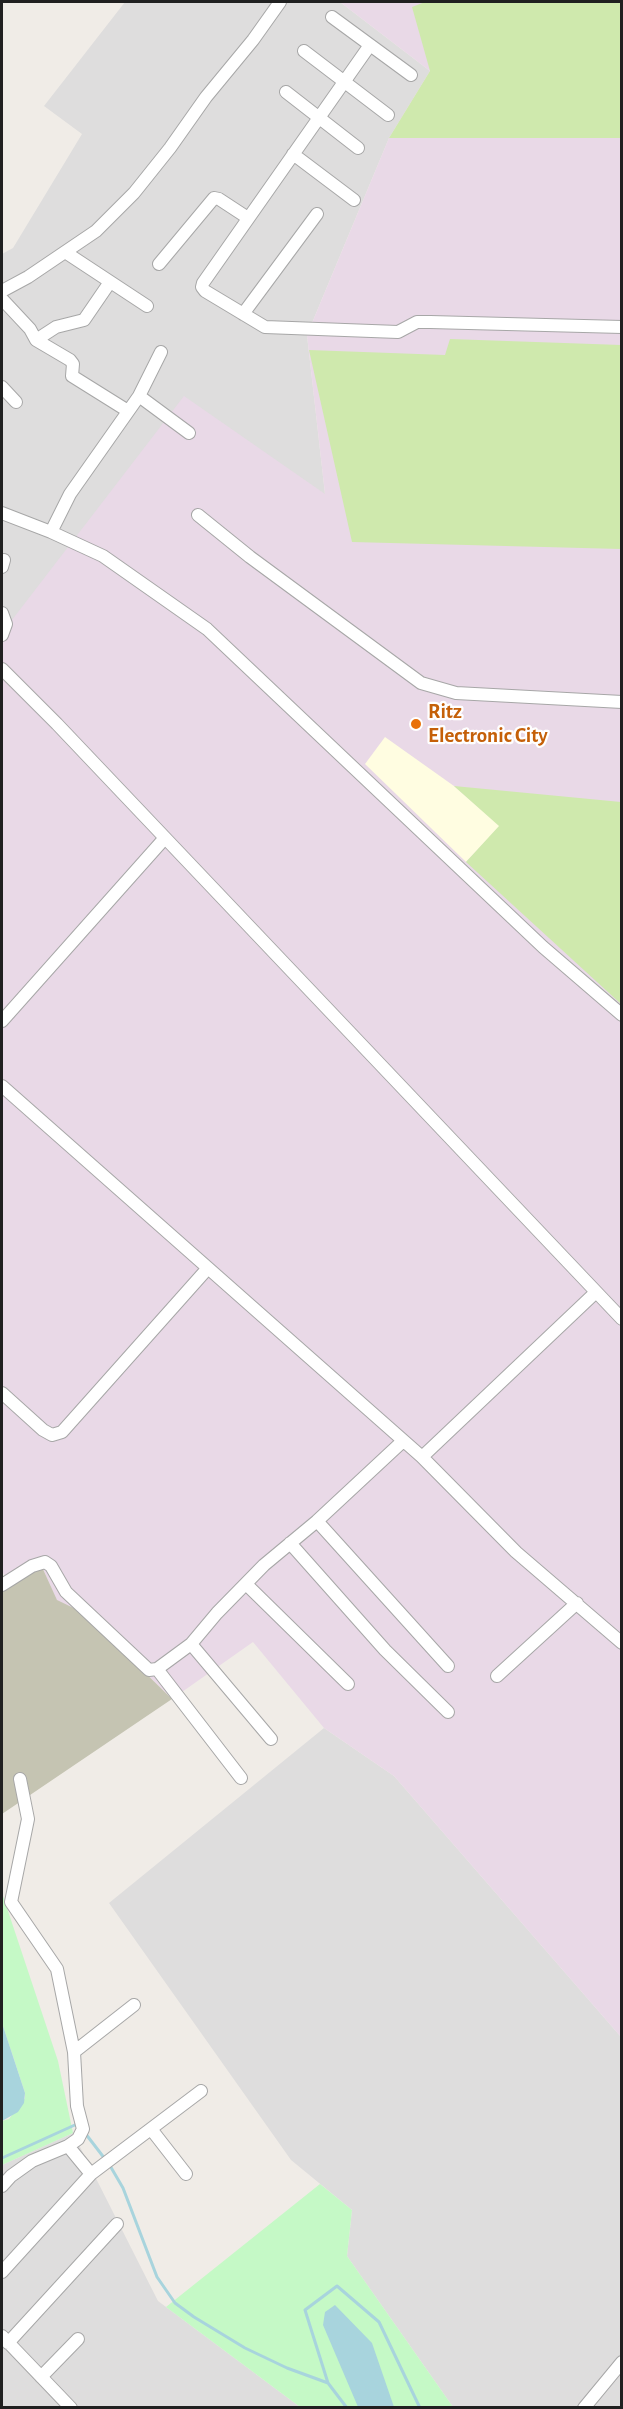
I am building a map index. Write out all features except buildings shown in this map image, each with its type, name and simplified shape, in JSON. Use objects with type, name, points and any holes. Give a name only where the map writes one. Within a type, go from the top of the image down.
[{"type":"street","points":[[2,291],[28,277],[96,231],[134,193],[280,2]]},
{"type":"street","points":[[332,17],[411,75]]},
{"type":"street","points":[[370,45],[202,287],[265,327],[387,332],[398,332],[417,322],[621,327]]},
{"type":"street","points":[[304,51],[388,116]]},
{"type":"street","points":[[286,92],[358,148]]},
{"type":"street","points":[[293,154],[354,200]]},
{"type":"street","points":[[159,264],[214,198],[248,218]]},
{"type":"street","points":[[243,314],[317,214]]},
{"type":"street","points":[[65,252],[147,306]]},
{"type":"street","points":[[36,340],[56,327],[84,320],[110,282]]},
{"type":"street","points":[[2,299],[30,329],[36,340],[70,360],[72,376],[128,411]]},
{"type":"street","points":[[51,532],[70,494],[140,396],[161,352]]},
{"type":"street","points":[[2,387],[16,402]]},
{"type":"street","points":[[140,396],[189,433]]},
{"type":"street","points":[[2,513],[103,556],[207,629],[543,947],[621,1015]]},
{"type":"street","points":[[198,515],[421,683],[456,693],[621,702]]},
{"type":"street","points":[[2,613],[6,624],[2,635]]},
{"type":"street","points":[[2,669],[57,724],[621,1319]]},
{"type":"street","points":[[2,1021],[164,839]]},
{"type":"street","points":[[2,1086],[422,1457],[516,1552],[577,1603],[621,1644]]},
{"type":"street","points":[[2,1393],[44,1430],[52,1435],[62,1432],[208,1268]]},
{"type":"street","points":[[422,1457],[595,1293]]},
{"type":"street","points":[[2,1585],[32,1566],[45,1562],[51,1566],[66,1592],[149,1670],[157,1670],[191,1644],[217,1613],[278,1552],[317,1521],[404,1441]]},
{"type":"street","points":[[317,1521],[448,1666]]},
{"type":"street","points":[[290,1543],[386,1650],[448,1712]]},
{"type":"street","points":[[247,1585],[348,1684]]},
{"type":"street","points":[[497,1676],[577,1603]]},
{"type":"street","points":[[191,1644],[271,1739]]},
{"type":"street","points":[[157,1670],[241,1778]]},
{"type":"street","points":[[2,2186],[11,2176],[32,2161],[68,2146],[78,2139],[83,2129],[77,2106],[74,2052],[57,1969],[11,1902],[28,1819],[20,1779]]},
{"type":"street","points":[[74,2052],[134,2005]]},
{"type":"street","points":[[2,2272],[91,2174],[201,2091]]},
{"type":"street","points":[[150,2129],[186,2174]]},
{"type":"street","points":[[68,2146],[91,2174]]},
{"type":"street","points":[[71,2408],[5,2340],[117,2224]]},
{"type":"street","points":[[41,2377],[78,2339]]},
{"type":"street","points":[[584,2408],[621,2362]]},
{"type":"shaded area","points":[[125,2],[340,2],[430,71],[389,138],[307,335],[325,494],[2,633],[2,254],[13,248],[82,134],[44,106]]},
{"type":"shaded area","points":[[340,2],[621,2],[621,2037],[394,1776],[324,1728],[253,1642],[172,1699],[84,1613],[57,1601],[42,1567],[9,1583],[2,1571],[2,633],[184,396],[325,494],[307,335],[389,138],[430,71]]},
{"type":"shaded area","points":[[385,737],[454,786],[500,826],[466,862],[365,764]]},
{"type":"shaded area","points":[[42,1567],[57,1600],[84,1613],[172,1699],[2,1814],[2,1587]]},
{"type":"shaded area","points":[[324,1728],[394,1776],[621,2037],[621,2407],[453,2407],[347,2256],[352,2210],[291,2160],[109,1903]]},
{"type":"shaded area","points":[[73,2133],[158,2301],[300,2407],[2,2407],[2,2165]]},
{"type":"green space","points":[[425,2],[621,2],[621,138],[389,138],[430,71],[412,7]]},
{"type":"green space","points":[[450,339],[621,345],[621,549],[352,542],[309,350],[445,355]]},
{"type":"green space","points":[[454,786],[621,802],[621,1004],[466,862],[499,826]]},
{"type":"green space","points":[[2,1893],[58,2061],[73,2133],[2,2165],[2,2121],[9,2119],[25,2098],[25,2093],[2,2023]]},
{"type":"green space","points":[[320,2184],[352,2210],[347,2256],[453,2407],[300,2407],[166,2307]]},
{"type":"water","points":[[2,2023],[25,2093],[24,2103],[18,2112],[2,2121]]},
{"type":"water","points":[[335,2305],[372,2343],[394,2407],[358,2407],[323,2325],[325,2312]]},
{"type":"waterway","points":[[2,2158],[77,2124]]},
{"type":"waterway","points":[[85,2133],[105,2159]]},
{"type":"waterway","points":[[109,2164],[123,2188],[157,2277],[175,2303],[245,2348],[287,2368],[328,2383]]},
{"type":"waterway","points":[[347,2408],[328,2383],[305,2310],[337,2286],[379,2322],[420,2408]]},
{"type":"place","name":"Ritz Electronic City","points":[[416,724]]}]
